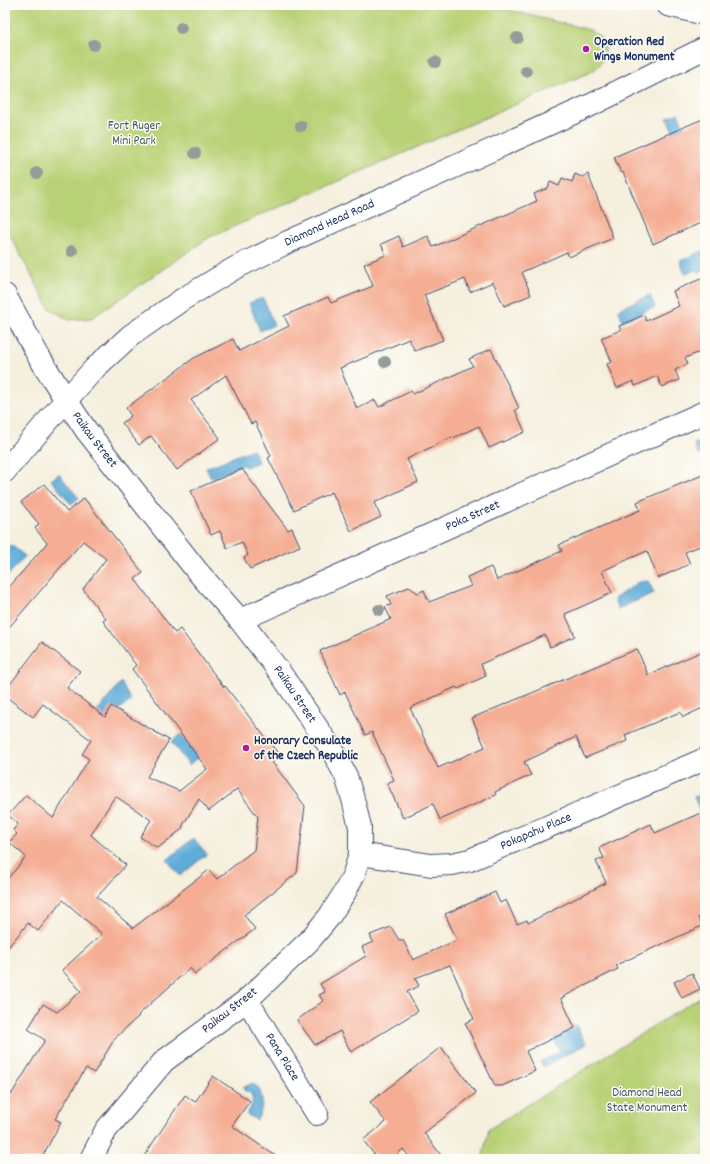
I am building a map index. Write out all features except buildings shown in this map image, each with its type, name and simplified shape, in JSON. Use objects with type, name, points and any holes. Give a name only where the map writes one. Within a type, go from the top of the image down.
[{"type":"street","points":[[668,5],[705,14]]},
{"type":"street","name":"Diamond Head Road","points":[[5,471],[95,368],[130,336],[183,299],[235,268],[591,105],[705,48]]},
{"type":"street","name":"Paikau Street","points":[[5,295],[39,357],[86,430],[197,571],[240,620],[279,671],[336,756],[346,776],[360,827],[360,854],[354,874],[345,892],[329,917],[308,941],[247,1000],[164,1061],[106,1130],[91,1159]]},
{"type":"street","name":"Poka Street","points":[[240,620],[705,412]]},
{"type":"street","name":"Pokapahu Place","points":[[360,854],[431,865],[452,864],[470,860],[705,759]]},
{"type":"street","name":"Pana Place","points":[[247,1000],[317,1114]]},
{"type":"green space","name":"Fort Ruger Mini Park","points":[[5,5],[488,5],[590,30],[597,34],[604,44],[605,55],[599,66],[593,71],[210,237],[92,318],[69,320],[49,308],[5,226]]},
{"type":"green space","name":"Diamond Head State Monument","points":[[705,994],[705,1159],[482,1159],[489,1129]]},
{"type":"water","points":[[678,113],[693,148],[682,152],[667,118]]},
{"type":"water","points":[[705,250],[705,270],[699,273],[698,269],[685,274],[680,261]]},
{"type":"water","points":[[650,295],[655,307],[623,321],[618,309]]},
{"type":"water","points":[[263,298],[274,325],[260,331],[249,303]]},
{"type":"water","points":[[705,440],[705,452],[698,455],[694,444]]},
{"type":"water","points":[[253,449],[258,462],[246,467],[242,465],[211,478],[206,468]]},
{"type":"water","points":[[59,474],[79,498],[71,504],[51,480]]},
{"type":"water","points":[[11,545],[25,556],[5,579],[5,552]]},
{"type":"water","points":[[648,581],[654,593],[618,609],[614,599],[638,582]]},
{"type":"water","points":[[121,682],[131,701],[97,724],[93,717]]},
{"type":"water","points":[[181,734],[199,756],[189,765],[171,742]]},
{"type":"water","points":[[705,793],[705,806],[699,809],[694,797]]},
{"type":"water","points":[[193,838],[207,854],[180,876],[167,860]]},
{"type":"water","points":[[576,1025],[586,1044],[543,1067],[540,1062],[560,1052],[553,1038]]},
{"type":"water","points":[[253,1083],[260,1091],[262,1100],[261,1111],[257,1120],[247,1115],[252,1104],[252,1096],[242,1088]]},
{"type":"place","name":"Operation Red Wings Monument","points":[[586,49]]},
{"type":"place","name":"Honorary Consulate of the Czech Republic","points":[[246,748]]}]
